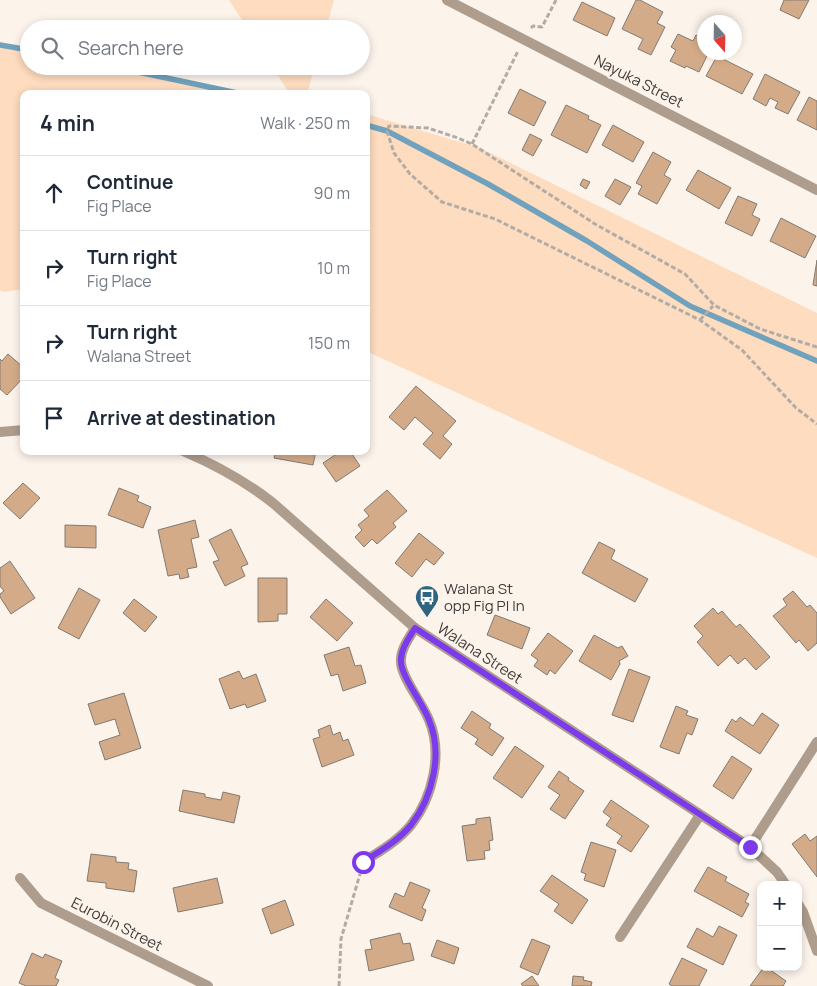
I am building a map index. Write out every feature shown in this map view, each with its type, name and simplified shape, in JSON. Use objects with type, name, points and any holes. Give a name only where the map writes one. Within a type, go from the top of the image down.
[{"type":"street","name":"Nayuka Street","points":[[447,0],[817,190]]},
{"type":"street","points":[[0,432],[20,430]]},
{"type":"street","name":"Walana Street","points":[[192,455],[230,473],[273,503],[415,628],[750,847],[777,872],[783,881]]},
{"type":"street","points":[[363,862],[392,843],[411,825],[424,804],[432,781],[435,758],[434,739],[430,721],[420,700],[402,672],[400,660],[404,647],[415,628]]},
{"type":"street","points":[[750,847],[817,742]]},
{"type":"street","points":[[620,937],[700,815]]},
{"type":"street","name":"Eurobin Street","points":[[20,878],[41,903],[208,986]]},
{"type":"street","points":[[802,910],[817,951]]},
{"type":"path","points":[[472,144],[524,38],[533,26],[542,27],[556,0]]},
{"type":"path","points":[[817,347],[760,329],[714,306],[685,274],[595,224],[472,144],[428,128],[389,126],[387,131],[394,153],[410,174],[442,202],[495,219],[700,320],[742,350],[796,408],[817,424]]},
{"type":"path","points":[[700,320],[714,306]]},
{"type":"path","points":[[339,986],[341,939],[363,862]]},
{"type":"shaded area","points":[[229,0],[334,0],[328,20],[242,20]]},
{"type":"shaded area","points":[[0,42],[20,46],[20,75],[156,75],[225,90],[20,90],[20,290],[4,292],[0,290]]},
{"type":"shaded area","points":[[278,75],[312,75],[308,90],[287,90]]},
{"type":"shaded area","points":[[370,115],[480,148],[817,313],[817,558],[370,353]]},
{"type":"building","points":[[636,0],[640,0],[663,12],[657,23],[665,27],[651,55],[638,49],[643,39],[622,29]]},
{"type":"building","points":[[784,0],[809,0],[799,19],[780,10]]},
{"type":"building","points":[[582,2],[615,18],[607,36],[573,20]]},
{"type":"building","points":[[678,34],[693,41],[697,36],[697,60],[705,60],[699,72],[670,61],[676,50],[671,47]]},
{"type":"building","points":[[715,60],[725,60],[753,74],[742,94],[706,76]]},
{"type":"building","points":[[765,74],[800,92],[788,114],[775,108],[778,102],[770,98],[766,106],[753,99]]},
{"type":"building","points":[[520,89],[546,102],[534,126],[508,113]]},
{"type":"building","points":[[809,97],[817,101],[817,130],[797,120]]},
{"type":"building","points":[[566,105],[589,116],[588,119],[601,125],[587,153],[551,135]]},
{"type":"building","points":[[613,125],[644,142],[633,162],[602,145]]},
{"type":"building","points":[[530,134],[542,140],[533,156],[522,150]]},
{"type":"building","points":[[653,152],[671,162],[664,175],[671,179],[657,204],[638,194],[642,186],[636,183]]},
{"type":"building","points":[[698,170],[731,188],[719,209],[686,190]]},
{"type":"building","points":[[583,179],[590,182],[586,189],[580,185]]},
{"type":"building","points":[[615,179],[631,187],[620,205],[605,196]]},
{"type":"building","points":[[738,196],[757,204],[752,215],[760,219],[752,236],[725,223]]},
{"type":"building","points":[[781,218],[816,236],[805,258],[770,241]]},
{"type":"building","points":[[817,260],[817,286],[813,285]]},
{"type":"building","points":[[8,354],[20,364],[20,381],[7,395],[0,389],[0,359],[2,361]]},
{"type":"building","points":[[416,386],[456,421],[443,436],[452,444],[440,459],[423,444],[433,433],[415,417],[404,430],[389,417]]},
{"type":"building","points":[[275,455],[315,455],[313,465],[274,458]]},
{"type":"building","points":[[335,455],[353,455],[360,466],[336,482],[323,463]]},
{"type":"building","points":[[23,483],[40,498],[20,519],[3,503]]},
{"type":"building","points":[[119,488],[139,496],[137,501],[151,507],[143,528],[108,515]]},
{"type":"building","points":[[387,490],[407,511],[393,523],[396,527],[377,544],[372,539],[364,547],[355,537],[362,530],[358,525],[369,516],[364,510]]},
{"type":"building","points":[[195,520],[199,537],[191,539],[197,567],[187,569],[189,577],[180,579],[179,574],[168,576],[158,530]]},
{"type":"building","points":[[65,525],[96,526],[96,548],[65,547]]},
{"type":"building","points":[[231,529],[248,564],[241,567],[245,576],[225,586],[213,562],[219,560],[209,540]]},
{"type":"building","points":[[419,533],[444,553],[434,565],[426,559],[412,577],[395,563]]},
{"type":"building","points":[[599,542],[615,550],[611,559],[648,579],[635,602],[582,573]]},
{"type":"building","points":[[10,561],[35,598],[11,614],[0,597],[0,594],[4,591],[0,586],[0,568]]},
{"type":"building","points":[[258,578],[287,578],[287,614],[278,614],[278,621],[258,622]]},
{"type":"building","points":[[79,588],[100,600],[79,639],[58,628]]},
{"type":"building","points":[[793,591],[807,607],[810,605],[817,613],[817,643],[808,651],[799,640],[796,643],[773,616],[787,605],[783,599]]},
{"type":"building","points":[[134,599],[157,617],[145,632],[123,613]]},
{"type":"building","points":[[326,599],[353,623],[337,641],[310,617]]},
{"type":"building","points":[[713,608],[718,614],[722,611],[736,627],[740,624],[770,657],[756,670],[745,658],[738,664],[730,655],[718,666],[697,642],[703,636],[694,626]]},
{"type":"building","points":[[495,615],[530,628],[522,649],[487,635]]},
{"type":"building","points":[[548,633],[573,651],[555,674],[550,670],[547,675],[534,666],[538,660],[531,655]]},
{"type":"building","points":[[594,635],[618,648],[622,646],[628,656],[619,661],[620,664],[611,680],[579,661]]},
{"type":"building","points":[[349,647],[355,666],[361,665],[366,683],[343,691],[338,674],[331,676],[324,655]]},
{"type":"building","points":[[629,669],[650,677],[633,722],[612,715]]},
{"type":"building","points":[[239,671],[243,679],[256,674],[266,701],[247,708],[245,704],[230,709],[219,679]]},
{"type":"building","points":[[124,693],[141,748],[105,760],[99,742],[120,735],[115,719],[95,725],[88,704]]},
{"type":"building","points":[[676,706],[688,711],[686,715],[698,719],[692,735],[687,733],[679,754],[660,747]]},
{"type":"building","points":[[472,711],[491,724],[489,728],[504,738],[492,756],[475,744],[478,739],[461,728]]},
{"type":"building","points":[[762,713],[779,725],[760,754],[725,731],[732,719],[736,722],[740,717],[753,726]]},
{"type":"building","points":[[330,725],[333,735],[340,732],[343,741],[348,739],[354,755],[322,767],[313,739],[320,737],[318,730]]},
{"type":"building","points":[[515,746],[544,766],[522,798],[493,778]]},
{"type":"building","points":[[732,756],[752,769],[733,799],[713,786]]},
{"type":"building","points":[[559,771],[584,791],[565,819],[550,809],[560,795],[548,787]]},
{"type":"building","points":[[183,790],[205,794],[205,797],[221,800],[223,792],[240,796],[234,823],[179,811]]},
{"type":"building","points":[[611,800],[649,826],[631,852],[617,843],[622,836],[606,825],[611,818],[603,812]]},
{"type":"building","points":[[490,817],[493,840],[489,841],[490,850],[484,851],[485,859],[467,861],[462,826],[476,824],[476,819]]},
{"type":"building","points":[[805,834],[810,841],[817,836],[817,877],[792,844]]},
{"type":"building","points":[[591,842],[616,850],[604,887],[584,880],[586,874],[581,872]]},
{"type":"building","points":[[91,854],[116,857],[116,862],[129,863],[128,869],[137,871],[134,892],[106,888],[106,883],[87,881]]},
{"type":"building","points":[[708,867],[727,877],[725,881],[749,894],[745,902],[749,904],[742,917],[694,891]]},
{"type":"building","points":[[552,875],[588,900],[572,924],[554,911],[559,904],[540,891]]},
{"type":"building","points":[[217,878],[223,903],[178,912],[173,888]]},
{"type":"building","points":[[410,882],[430,890],[422,908],[426,910],[422,921],[389,907],[395,893],[404,897]]},
{"type":"building","points":[[285,900],[294,925],[271,934],[262,909]]},
{"type":"building","points":[[719,926],[737,935],[723,965],[687,947],[697,928],[713,937]]},
{"type":"building","points":[[400,933],[403,944],[410,943],[414,960],[369,971],[365,950],[372,949],[370,940]]},
{"type":"building","points":[[532,939],[550,946],[538,975],[520,967]]},
{"type":"building","points":[[437,940],[459,948],[454,964],[431,956]]},
{"type":"building","points":[[32,953],[43,958],[45,954],[62,961],[55,978],[59,980],[56,986],[26,986],[19,983]]},
{"type":"building","points":[[682,958],[707,970],[699,986],[672,986],[669,984]]},
{"type":"building","points":[[761,971],[772,971],[786,981],[783,986],[750,986]]},
{"type":"building","points":[[532,976],[539,986],[523,986],[521,984]]},
{"type":"building","points":[[573,976],[584,977],[583,980],[592,982],[591,986],[572,986]]},
{"type":"waterway","points":[[0,45],[20,48]]},
{"type":"waterway","points":[[152,75],[223,90]]},
{"type":"waterway","points":[[370,126],[387,131],[488,184],[587,241],[690,306],[817,361]]},
{"type":"place","name":"Walana St opp Fig Pl In","points":[[427,618]]},
{"type":"route","points":[[363,862],[392,843],[411,825],[424,804],[432,781],[435,758],[434,739],[430,721],[420,700],[402,672],[400,660],[404,647],[415,628],[750,847]]}]
